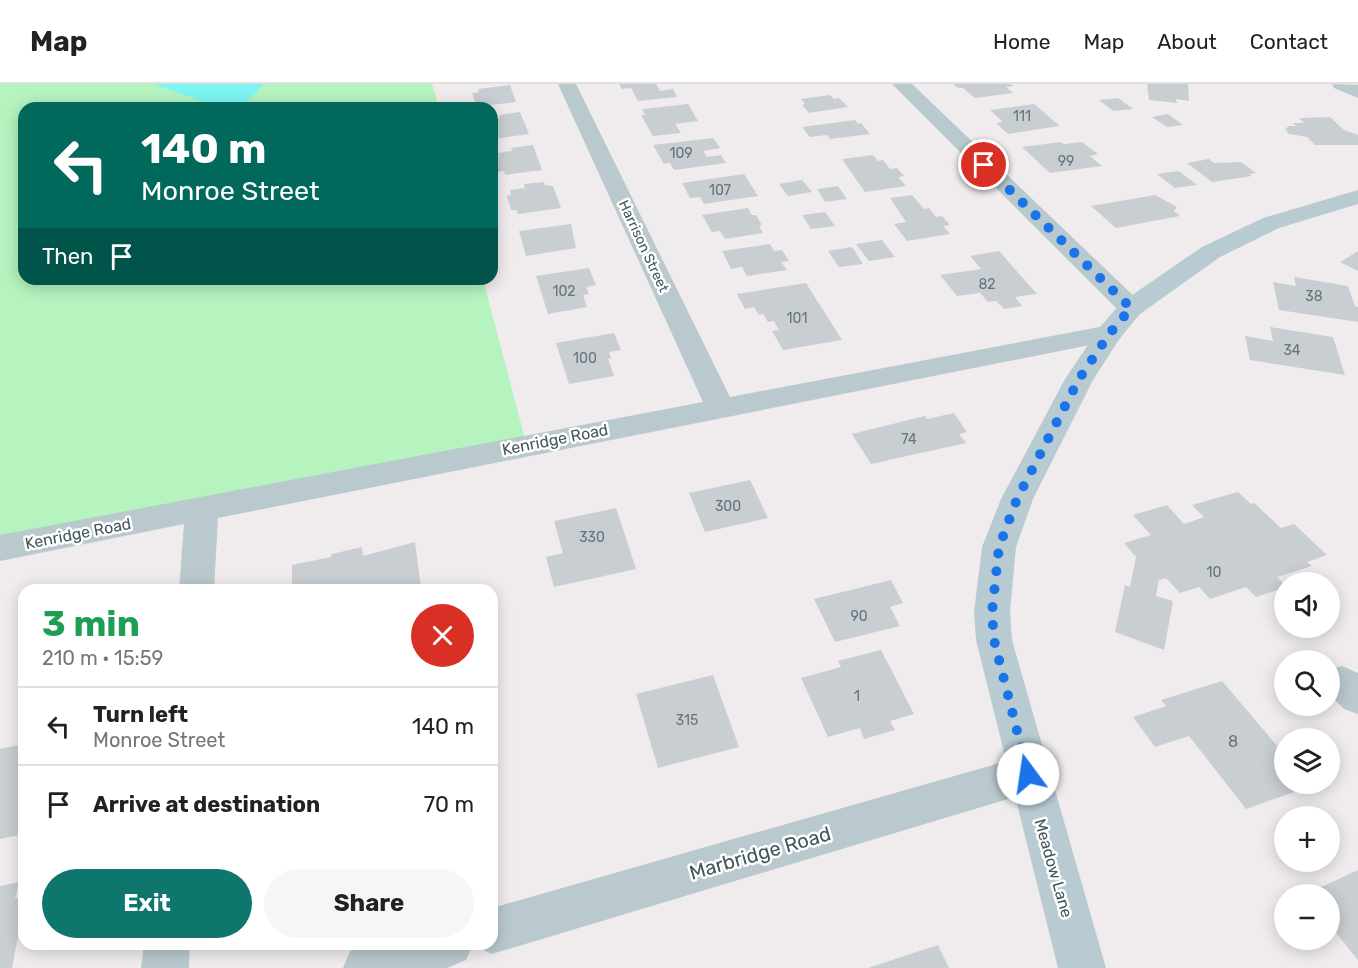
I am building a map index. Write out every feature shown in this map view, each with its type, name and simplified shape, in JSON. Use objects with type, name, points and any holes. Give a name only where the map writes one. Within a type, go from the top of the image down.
[{"type":"main road","name":"Meadow Lane","points":[[1082,968],[1028,774],[994,640],[992,612],[999,547],[1017,499],[1079,379],[1120,320],[1214,250],[1271,223],[1358,197]]},
{"type":"street","name":"Harrison Street","points":[[567,84],[720,407]]},
{"type":"street","points":[[901,84],[1120,320]]},
{"type":"street","points":[[1341,84],[1358,92]]},
{"type":"street","name":"Kenridge Road","points":[[0,548],[720,407],[1120,320]]},
{"type":"street","points":[[196,584],[202,508]]},
{"type":"street","name":"Marbridge Road","points":[[498,929],[1028,774]]},
{"type":"street","points":[[165,968],[166,950]]},
{"type":"street","points":[[367,968],[429,950]]},
{"type":"green space","points":[[0,84],[432,84],[437,102],[18,102],[18,285],[485,285],[526,443],[0,545]]},
{"type":"water","points":[[153,84],[264,84],[247,102],[204,102]]},
{"type":"building","points":[[619,84],[656,84],[660,91],[673,89],[677,97],[638,101],[631,88],[622,89]]},
{"type":"building","points":[[953,84],[1011,84],[1013,86],[1006,87],[1013,93],[975,98],[963,88],[958,88]]},
{"type":"building","points":[[1147,84],[1188,84],[1189,101],[1176,99],[1177,103],[1149,100]]},
{"type":"building","points":[[510,85],[516,102],[498,104],[498,102],[475,102],[472,93],[479,92],[478,89]]},
{"type":"building","points":[[830,95],[834,99],[839,98],[848,107],[809,113],[802,105],[805,104],[801,99]]},
{"type":"building","points":[[1118,98],[1133,109],[1113,111],[1099,100]]},
{"type":"building","points":[[688,104],[698,121],[675,124],[681,133],[653,136],[641,115],[645,115],[642,109]]},
{"type":"building","points":[[1034,104],[1060,126],[1008,134],[996,123],[1003,122],[990,110]]},
{"type":"building","points":[[520,112],[529,134],[498,138],[499,115]]},
{"type":"building","points":[[1168,114],[1183,125],[1167,127],[1152,117]]},
{"type":"building","points":[[1330,117],[1344,130],[1358,135],[1358,145],[1315,145],[1307,137],[1289,134],[1285,129],[1289,126],[1296,126],[1293,123],[1304,123],[1299,118]]},
{"type":"building","points":[[855,120],[858,124],[861,123],[870,134],[830,139],[827,135],[810,137],[802,127]]},
{"type":"building","points":[[713,138],[720,148],[703,151],[707,157],[721,155],[726,163],[674,170],[670,163],[664,164],[653,145]]},
{"type":"building","points":[[1061,142],[1064,144],[1082,142],[1098,154],[1090,156],[1102,166],[1050,173],[1022,147]]},
{"type":"building","points":[[533,145],[542,170],[505,175],[504,171],[498,172],[498,153],[512,151],[511,148]]},
{"type":"building","points":[[873,155],[878,161],[883,160],[890,169],[897,168],[904,176],[898,177],[906,186],[865,192],[842,159]]},
{"type":"building","points":[[1209,159],[1214,163],[1241,162],[1256,173],[1249,174],[1252,176],[1212,182],[1187,163]]},
{"type":"building","points":[[1179,171],[1197,185],[1175,188],[1157,174]]},
{"type":"building","points":[[744,174],[758,196],[704,204],[700,197],[690,198],[682,183]]},
{"type":"building","points":[[802,180],[812,192],[788,196],[779,184]]},
{"type":"building","points":[[544,182],[545,185],[553,186],[561,208],[518,214],[516,210],[511,210],[507,196],[511,195],[510,190],[525,188],[524,184]]},
{"type":"building","points":[[838,186],[847,199],[825,202],[817,189]]},
{"type":"building","points":[[912,195],[924,209],[929,208],[936,217],[942,216],[950,225],[943,226],[950,234],[907,241],[894,224],[906,222],[890,198]]},
{"type":"building","points":[[1155,195],[1177,207],[1174,211],[1180,216],[1116,228],[1091,206]]},
{"type":"building","points":[[748,208],[762,225],[759,226],[763,233],[725,239],[720,231],[712,232],[702,215]]},
{"type":"building","points":[[825,212],[835,226],[811,229],[802,215]]},
{"type":"building","points":[[571,224],[576,248],[526,256],[519,231]]},
{"type":"building","points":[[882,240],[895,257],[869,261],[856,244]]},
{"type":"building","points":[[770,244],[774,251],[782,250],[789,261],[781,262],[787,270],[747,276],[742,267],[731,269],[722,251]]},
{"type":"building","points":[[852,247],[863,264],[839,267],[828,251]]},
{"type":"building","points":[[999,251],[1037,294],[1015,297],[1022,306],[1004,309],[996,301],[988,302],[980,293],[957,296],[940,275],[981,269],[970,256]]},
{"type":"building","points":[[1358,251],[1358,271],[1340,262]]},
{"type":"building","points":[[589,268],[596,285],[586,287],[589,294],[583,295],[587,307],[548,314],[536,276]]},
{"type":"building","points":[[1294,277],[1348,286],[1355,306],[1358,307],[1358,322],[1279,310],[1273,282],[1296,286]]},
{"type":"building","points":[[806,283],[842,340],[783,350],[772,331],[779,330],[774,321],[768,322],[763,314],[759,315],[754,307],[745,309],[737,294]]},
{"type":"building","points":[[1270,327],[1333,337],[1345,375],[1250,360],[1245,336],[1273,341]]},
{"type":"building","points":[[614,333],[621,350],[609,352],[611,358],[608,359],[614,376],[569,384],[556,343]]},
{"type":"building","points":[[954,413],[967,432],[959,434],[966,443],[871,464],[852,434],[925,416],[927,419]]},
{"type":"building","points":[[750,480],[768,518],[705,532],[689,493]]},
{"type":"building","points":[[1238,492],[1251,504],[1254,503],[1281,528],[1294,524],[1327,555],[1307,562],[1312,566],[1293,572],[1274,572],[1274,591],[1256,597],[1246,587],[1210,599],[1199,587],[1180,593],[1166,578],[1159,580],[1156,596],[1173,601],[1164,650],[1115,632],[1125,585],[1130,587],[1136,557],[1124,543],[1151,535],[1133,515],[1167,505],[1184,524],[1204,517],[1192,505]]},
{"type":"building","points":[[616,508],[636,569],[554,587],[546,557],[563,553],[554,521]]},
{"type":"building","points":[[415,542],[420,584],[292,584],[292,565],[331,557],[332,554],[362,547],[363,556]]},
{"type":"building","points":[[891,580],[903,603],[890,607],[900,626],[835,642],[814,599]]},
{"type":"building","points":[[881,650],[914,714],[890,721],[895,730],[864,739],[860,728],[828,737],[801,678],[841,667],[838,661]]},
{"type":"building","points":[[713,675],[739,747],[658,768],[636,694]]},
{"type":"building","points":[[1222,681],[1274,742],[1274,794],[1288,794],[1246,809],[1189,736],[1155,747],[1133,717],[1166,706],[1161,700]]},
{"type":"building","points":[[18,745],[18,835],[0,839],[0,749]]},
{"type":"building","points":[[1358,870],[1358,960],[1340,938],[1340,884],[1328,884]]},
{"type":"building","points":[[18,882],[15,899],[18,898],[18,936],[12,968],[0,968],[0,886]]},
{"type":"building","points":[[938,945],[949,968],[868,968]]},
{"type":"route","points":[[984,165],[1131,308],[1110,333],[1079,379],[1017,499],[999,547],[992,612],[994,640],[1028,774]]}]
